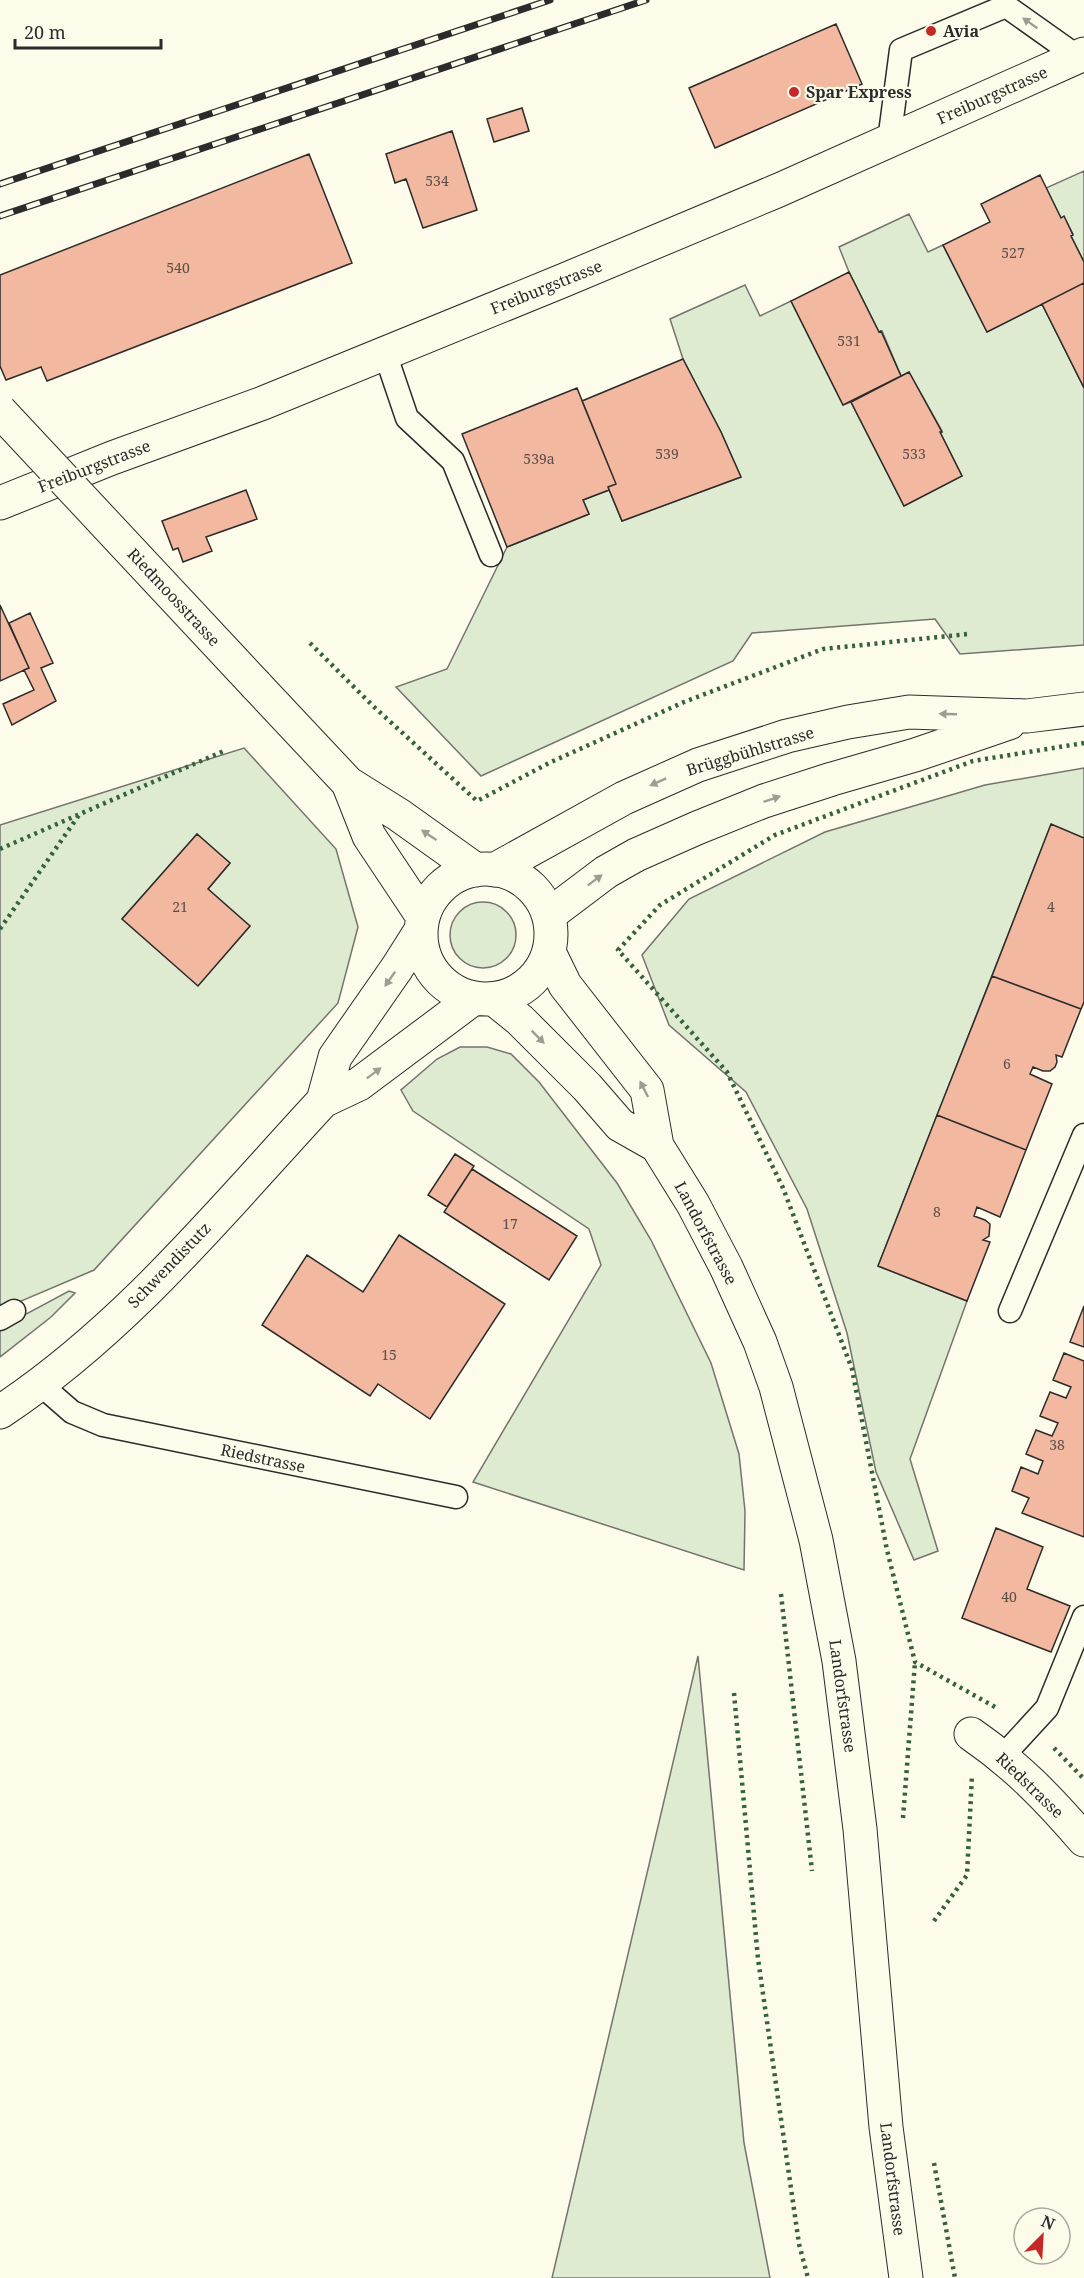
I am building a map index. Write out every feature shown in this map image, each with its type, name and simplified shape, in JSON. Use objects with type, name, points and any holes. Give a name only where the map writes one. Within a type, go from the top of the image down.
[{"type":"main road","name":"Freiburgstrasse","points":[[0,503],[112,458],[263,402],[668,237],[1081,55]]},
{"type":"main road","name":"Riedmoosstrasse","points":[[0,411],[348,783],[485,870]]},
{"type":"main road","name":"Brüggbühlstrasse","points":[[485,870],[624,798],[698,765],[787,736],[848,722],[909,712],[1027,716],[1084,709]]},
{"type":"main road","name":"Brüggbühlstrasse","points":[[549,915],[606,872],[636,855],[697,828],[764,801],[915,755],[1027,716]]},
{"type":"main road","name":"Riedmoosstrasse","points":[[348,783],[369,836],[422,923]]},
{"type":"main road","points":[[485,870],[513,874],[528,884],[541,898],[549,915],[552,934],[549,952],[542,969],[530,983],[513,994],[484,999],[454,990],[437,976],[427,963],[422,947],[422,923],[434,895],[443,885],[459,875],[485,870]]},
{"type":"main road","name":"Schwendistutz","points":[[322,1101],[335,1057],[398,968],[422,923]]},
{"type":"main road","name":"Landorfstrasse","points":[[549,952],[565,985],[647,1090],[657,1146],[710,1236],[760,1342],[776,1387],[816,1540],[833,1626],[851,1745],[878,2054],[906,2278]]},
{"type":"main road","name":"Schwendistutz","points":[[0,1412],[61,1369],[156,1281],[322,1101],[359,1084],[484,999]]},
{"type":"main road","name":"Landorfstrasse","points":[[484,999],[520,1020],[587,1087],[620,1125],[657,1146]]},
{"type":"main road","name":"Riedstrasse","points":[[972,1734],[1003,1756],[1047,1797],[1084,1840]]},
{"type":"lane","points":[[888,141],[901,50],[1006,6],[1081,55]]},
{"type":"lane","points":[[385,353],[407,418],[453,461],[491,555]]},
{"type":"lane","points":[[1010,1311],[1084,1135]]},
{"type":"lane","name":"Riedstrasse","points":[[40,1385],[72,1412],[103,1425],[456,1497]]},
{"type":"lane","points":[[1003,1756],[1047,1708],[1084,1617]]},
{"type":"green space","points":[[1084,171],[1084,262],[1071,236],[1073,234],[1064,217],[1061,218],[1046,188]]},
{"type":"green space","points":[[909,214],[928,252],[943,245],[987,332],[1042,304],[1084,388],[1084,645],[960,654],[935,619],[752,633],[733,661],[481,776],[396,687],[447,669],[507,547],[589,514],[583,500],[609,490],[622,521],[741,477],[721,432],[683,359],[670,319],[745,285],[760,316],[791,301],[843,405],[851,402],[904,506],[962,476],[940,432],[942,431],[909,372],[901,376],[882,331],[879,332],[839,247]]},
{"type":"green space","points":[[244,748],[336,849],[358,927],[338,1003],[94,1270],[0,1310],[0,825]],"holes":[[[197,834],[230,863],[208,889],[250,926],[198,985],[122,919]]]},
{"type":"green space","points":[[1084,768],[1084,838],[1051,825],[878,1266],[967,1301],[910,1459],[938,1551],[914,1560],[876,1472],[847,1333],[807,1209],[746,1092],[669,1025],[642,955],[689,899],[825,832],[985,785]]},
{"type":"green space","points":[[483,902],[496,904],[506,912],[514,922],[516,935],[514,948],[506,958],[496,966],[483,968],[470,966],[460,958],[452,948],[450,935],[452,922],[460,912],[470,904]]},
{"type":"green space","points":[[460,1047],[487,1047],[511,1054],[539,1082],[617,1183],[651,1240],[711,1363],[739,1454],[745,1511],[744,1570],[473,1482],[601,1265],[589,1229],[413,1111],[401,1090],[437,1059]]},
{"type":"green space","points":[[69,1291],[75,1293],[51,1317],[0,1357],[0,1328]]},
{"type":"green space","points":[[698,1656],[744,2143],[770,2278],[552,2278]]},
{"type":"building","points":[[836,24],[862,84],[715,148],[689,88]]},
{"type":"building","points":[[522,108],[529,131],[494,142],[487,119]]},
{"type":"building","points":[[452,131],[477,210],[423,228],[406,179],[395,183],[386,154]]},
{"type":"building","points":[[309,154],[352,263],[47,381],[41,367],[6,380],[0,366],[0,275]]},
{"type":"building","points":[[1040,175],[1061,218],[1064,216],[1084,262],[1084,283],[987,332],[943,245],[990,222],[981,204]]},
{"type":"building","points":[[849,272],[879,332],[881,331],[901,376],[843,405],[791,301]]},
{"type":"building","points":[[1084,283],[1084,388],[1042,304]]},
{"type":"building","points":[[683,359],[721,432],[741,477],[622,521],[608,487],[616,484],[582,401]]},
{"type":"building","points":[[909,372],[942,432],[940,432],[962,476],[904,506],[851,402]]},
{"type":"building","points":[[577,388],[616,484],[608,487],[609,490],[583,500],[589,514],[507,547],[462,434]]},
{"type":"building","points":[[246,490],[257,519],[206,537],[212,551],[183,562],[178,548],[173,550],[162,521]]},
{"type":"building","points":[[0,605],[29,668],[0,681]]},
{"type":"building","points":[[30,613],[53,663],[41,668],[56,701],[12,725],[3,704],[34,690],[24,670],[29,668],[9,623]]},
{"type":"building","points":[[1051,824],[1084,838],[1084,1002],[1081,1009],[992,976]]},
{"type":"building","points":[[197,834],[230,863],[208,889],[250,926],[198,986],[122,919]]},
{"type":"building","points":[[992,976],[1081,1009],[1062,1057],[1056,1055],[1055,1067],[1050,1071],[1043,1071],[1033,1067],[1030,1074],[1052,1084],[1026,1150],[937,1115]]},
{"type":"building","points":[[937,1115],[1026,1150],[1000,1217],[977,1207],[974,1216],[990,1224],[989,1236],[983,1240],[990,1242],[967,1301],[878,1266]]},
{"type":"building","points":[[455,1154],[474,1166],[447,1207],[428,1195]]},
{"type":"building","points":[[472,1169],[577,1236],[549,1280],[444,1212]]},
{"type":"building","points":[[399,1235],[505,1304],[430,1419],[378,1384],[370,1396],[262,1325],[307,1255],[363,1292]]},
{"type":"building","points":[[1084,1306],[1084,1347],[1070,1342]]},
{"type":"building","points":[[1064,1353],[1084,1361],[1084,1537],[1022,1513],[1029,1498],[1012,1491],[1021,1467],[1038,1474],[1043,1461],[1026,1454],[1036,1430],[1052,1436],[1058,1423],[1040,1416],[1050,1392],[1066,1398],[1071,1387],[1053,1380]]},
{"type":"building","points":[[996,1528],[1043,1547],[1027,1589],[1070,1606],[1051,1652],[962,1618]]},
{"type":"railway","points":[[0,184],[550,0]]},
{"type":"railway","points":[[0,216],[646,0]]},
{"type":"hedge","points":[[310,643],[373,706],[477,801],[551,762],[684,702],[823,649],[968,634]]},
{"type":"hedge","points":[[995,1707],[915,1662],[887,1550],[852,1369],[783,1188],[727,1072],[618,950],[660,905],[775,835],[973,761],[1084,743]]},
{"type":"hedge","points":[[0,849],[226,750]]},
{"type":"hedge","points":[[0,929],[79,815]]},
{"type":"hedge","points":[[781,1594],[812,1871]]},
{"type":"hedge","points":[[903,1818],[915,1662]]},
{"type":"hedge","points":[[734,1693],[758,1959],[799,2244],[808,2278]]},
{"type":"hedge","points":[[1054,1748],[1084,1779]]},
{"type":"hedge","points":[[934,1921],[967,1875],[972,1775]]},
{"type":"hedge","points":[[934,2163],[955,2278]]},
{"type":"place","name":"Avia","points":[[931,31]]},
{"type":"place","name":"Spar Express","points":[[794,92]]}]
